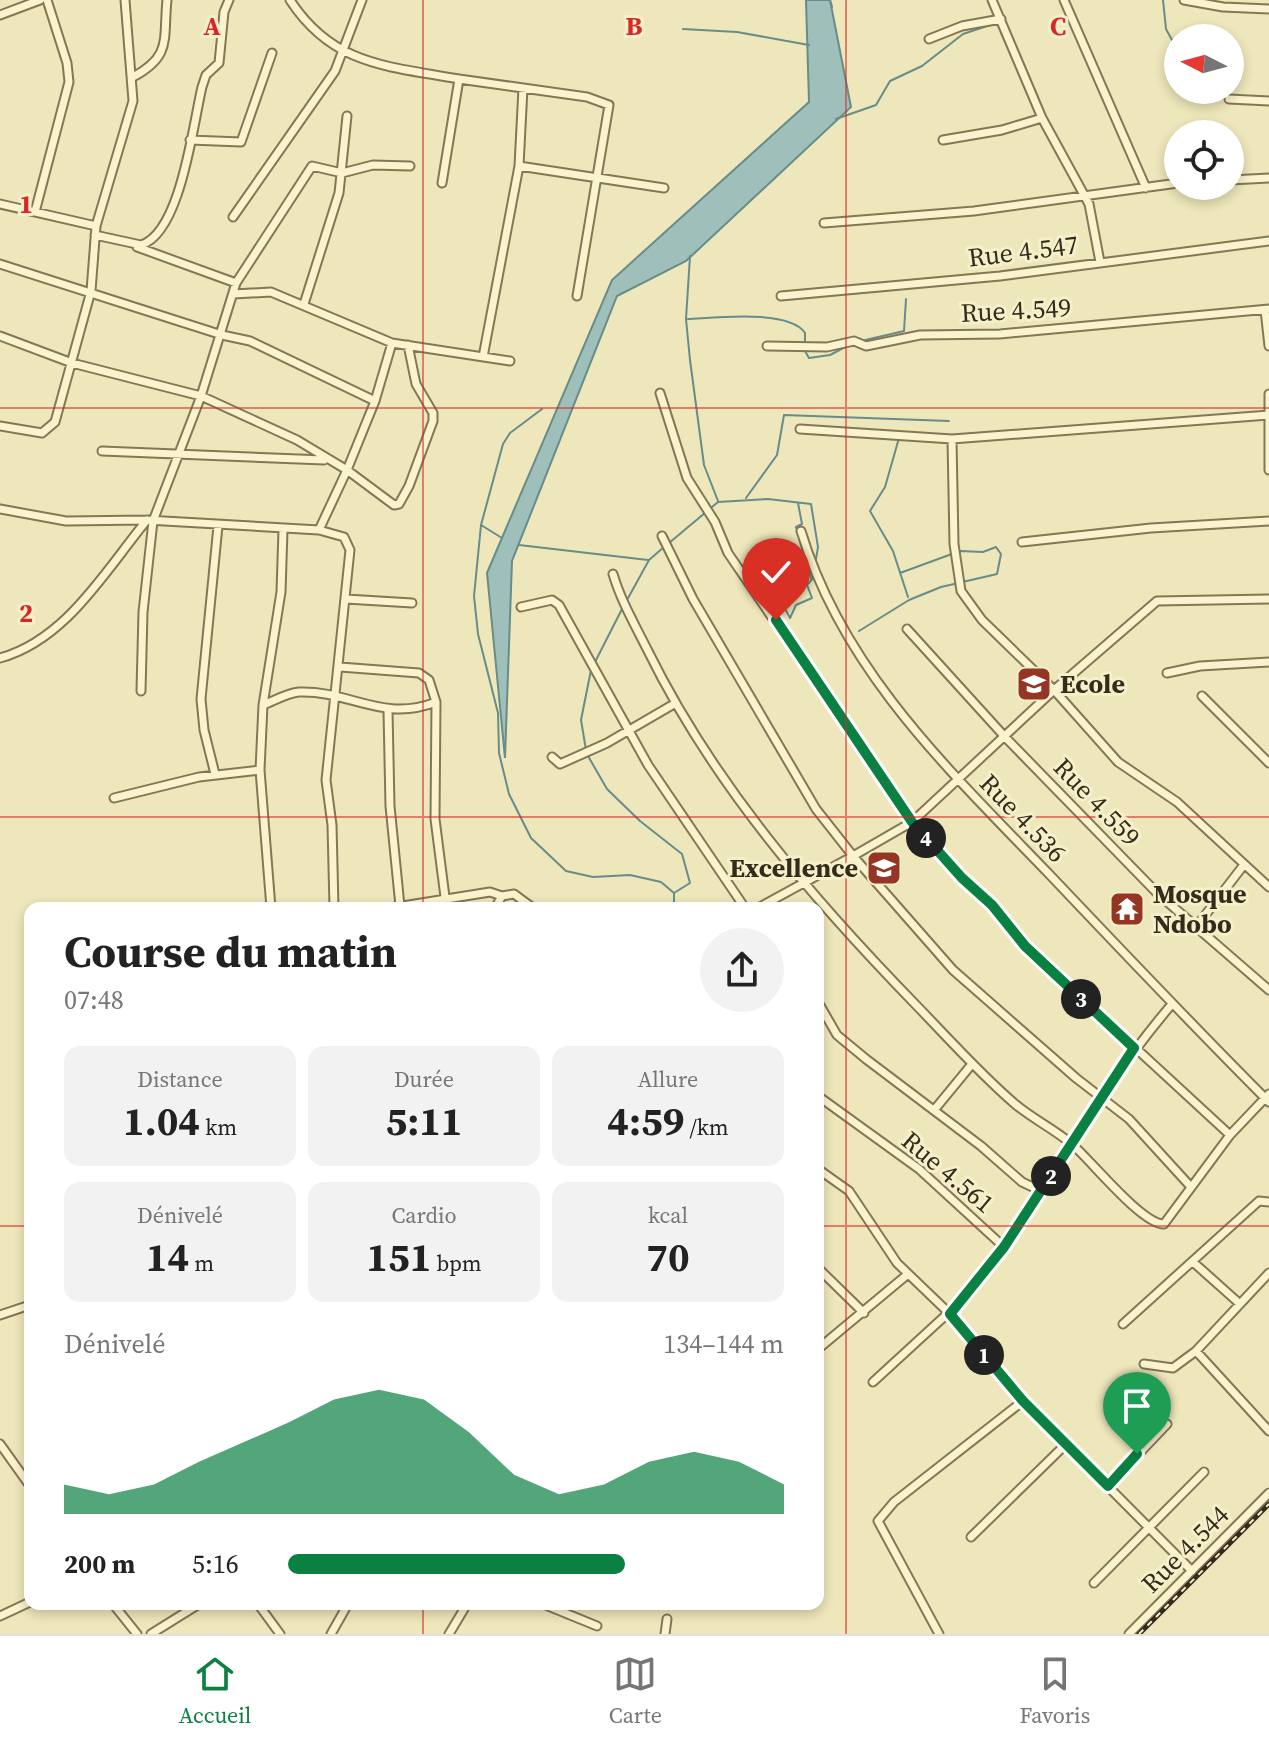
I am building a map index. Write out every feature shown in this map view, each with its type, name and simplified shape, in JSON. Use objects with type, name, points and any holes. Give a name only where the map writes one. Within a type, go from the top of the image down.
[{"type":"street","points":[[0,15],[40,0]]},
{"type":"street","points":[[35,212],[69,82],[67,63],[47,0]]},
{"type":"street","points":[[0,426],[48,432],[55,422],[91,291],[96,226],[132,109],[133,77],[125,0]]},
{"type":"street","points":[[133,77],[154,66],[162,54],[167,0]]},
{"type":"street","points":[[133,246],[148,243],[165,228],[202,87],[206,75],[219,63],[224,12],[229,0]]},
{"type":"street","points":[[290,0],[298,13],[344,54],[361,61],[587,97],[609,105],[577,296]]},
{"type":"street","points":[[233,217],[313,105],[344,54],[362,0]]},
{"type":"street","points":[[992,0],[1042,118],[1086,197],[1100,262]]},
{"type":"street","points":[[1074,0],[1065,1],[1146,188]]},
{"type":"street","points":[[1184,0],[1223,7],[1269,9]]},
{"type":"street","points":[[929,39],[962,26],[1001,19]]},
{"type":"street","points":[[190,140],[241,142],[272,53]]},
{"type":"street","points":[[442,183],[459,79]]},
{"type":"street","points":[[483,357],[519,166],[523,88]]},
{"type":"street","points":[[1244,100],[1269,101]]},
{"type":"street","points":[[304,304],[342,173],[347,116]]},
{"type":"street","points":[[943,140],[1002,130],[1042,118]]},
{"type":"street","points":[[0,658],[25,652],[48,636],[150,521],[201,396],[236,283],[308,170],[318,165],[342,173],[373,165],[410,166]]},
{"type":"street","points":[[519,166],[664,188]]},
{"type":"street","points":[[1244,179],[1269,178]]},
{"type":"street","points":[[824,223],[1086,197],[1164,185]]},
{"type":"street","points":[[0,204],[96,226]]},
{"type":"street","points":[[95,235],[236,283]]},
{"type":"street","name":"Rue 4.547","points":[[781,296],[1000,276],[1269,241]]},
{"type":"street","points":[[0,264],[222,335],[250,341],[375,401]]},
{"type":"street","points":[[233,294],[271,292],[392,343],[510,361]]},
{"type":"street","points":[[1267,309],[1269,346]]},
{"type":"street","name":"Rue 4.549","points":[[767,346],[821,347],[854,341],[866,346],[920,335],[1000,334],[1267,309]]},
{"type":"street","points":[[0,336],[72,363],[201,396],[297,440],[347,470],[389,504],[399,504],[409,486],[433,413],[416,384],[408,345]]},
{"type":"street","points":[[319,530],[375,401],[392,343]]},
{"type":"street","points":[[660,393],[687,478],[711,514],[728,553],[912,822],[962,878],[992,905],[1025,946],[1230,1135]]},
{"type":"street","points":[[1269,394],[1269,470]]},
{"type":"street","points":[[800,429],[952,439],[1268,415]]},
{"type":"street","points":[[952,439],[956,497],[955,564],[961,591],[982,620],[1054,690],[1118,762],[1177,802],[1269,887]]},
{"type":"street","points":[[102,451],[327,460]]},
{"type":"street","points":[[0,509],[66,521],[150,521],[319,530],[344,537],[348,542],[346,599],[340,667],[332,698],[326,780],[332,825],[334,902]]},
{"type":"street","points":[[141,691],[150,521]]},
{"type":"street","points":[[1022,542],[1151,528],[1269,521]]},
{"type":"street","points":[[215,774],[204,730],[201,699],[218,526]]},
{"type":"street","points":[[271,902],[260,770],[263,705],[281,592],[283,530]]},
{"type":"street","name":"Rue 4.536","points":[[801,531],[815,576],[851,645],[907,721],[1172,1004],[1268,1098]]},
{"type":"street","points":[[662,536],[693,599],[816,809],[853,856],[953,970],[1100,1098],[1129,1119],[1191,1187]]},
{"type":"street","points":[[613,574],[621,597],[674,704],[744,809],[821,902]]},
{"type":"street","points":[[346,599],[412,603]]},
{"type":"street","points":[[769,902],[912,822],[960,781],[1054,690],[1157,601],[1269,599]]},
{"type":"street","points":[[521,607],[556,601],[679,814],[741,902]]},
{"type":"street","name":"Rue 4.559","points":[[907,629],[1005,737],[1156,892],[1269,990]]},
{"type":"street","points":[[1167,673],[1200,666],[1269,663]]},
{"type":"street","points":[[340,667],[425,675],[436,702],[435,819],[445,897]]},
{"type":"street","points":[[263,705],[298,692],[332,698],[341,696],[359,705],[388,711],[436,702]]},
{"type":"street","points":[[1202,696],[1269,763]]},
{"type":"street","points":[[552,757],[560,764],[607,743],[674,704]]},
{"type":"street","points":[[388,711],[390,806],[400,902]]},
{"type":"street","points":[[114,798],[215,774],[260,770]]},
{"type":"street","points":[[1196,927],[1243,866]]},
{"type":"street","points":[[420,902],[490,892],[502,896],[514,894],[525,902]]},
{"type":"street","points":[[498,902],[502,896]]},
{"type":"street","points":[[824,906],[860,948],[972,1064],[1017,1106],[1072,1144],[1157,1224],[1164,1224],[1230,1135],[1268,1098]]},
{"type":"street","name":"Rue 4.561","points":[[824,1100],[919,1169],[1004,1247],[1134,1048],[1172,1004]]},
{"type":"street","points":[[824,1012],[837,1035],[935,1109],[1022,1182],[1041,1191]]},
{"type":"street","points":[[935,1109],[972,1064]]},
{"type":"street","points":[[824,1173],[849,1191],[908,1274],[950,1314],[1064,1446],[1192,1571]]},
{"type":"street","points":[[1123,1324],[1259,1201],[1269,1202]]},
{"type":"street","points":[[873,1382],[950,1314],[1004,1247]]},
{"type":"street","points":[[1193,1262],[1240,1304]]},
{"type":"street","points":[[1144,1364],[1173,1368],[1196,1351],[1269,1273]]},
{"type":"street","points":[[824,1274],[864,1313]]},
{"type":"street","points":[[824,1344],[908,1274]]},
{"type":"street","points":[[0,1315],[24,1307]]},
{"type":"street","points":[[1196,1351],[1269,1431]]},
{"type":"street","points":[[939,1634],[878,1521],[894,1502],[1023,1401]]},
{"type":"street","points":[[1108,1486],[1167,1424]]},
{"type":"street","points":[[0,1444],[24,1475]]},
{"type":"street","points":[[971,1537],[1064,1446]]},
{"type":"street","points":[[1094,1583],[1204,1472]]},
{"type":"street","name":"Rue 4.544","points":[[1129,1634],[1269,1493]]},
{"type":"street","points":[[1,1612],[24,1604]]},
{"type":"street","points":[[118,1610],[137,1634]]},
{"type":"street","points":[[151,1634],[189,1610]]},
{"type":"street","points":[[262,1610],[280,1634]]},
{"type":"street","points":[[331,1634],[345,1610]]},
{"type":"street","points":[[449,1634],[463,1610]]},
{"type":"street","points":[[558,1610],[597,1626]]},
{"type":"street","points":[[665,1634],[667,1619]]},
{"type":"water","points":[[806,0],[830,0],[851,107],[686,261],[617,296],[512,561],[505,758],[487,573],[612,280],[809,102]]},
{"type":"waterway","points":[[830,0],[832,7]]},
{"type":"waterway","points":[[1163,0],[1165,24]]},
{"type":"waterway","points":[[836,119],[876,105],[890,81],[922,66],[963,34],[996,23]]},
{"type":"waterway","points":[[683,29],[737,32],[809,45]]},
{"type":"waterway","points":[[690,256],[686,319],[690,360],[704,465],[718,501]]},
{"type":"waterway","points":[[861,341],[904,331],[906,299]]},
{"type":"waterway","points":[[688,319],[751,317],[784,321],[797,325],[805,333],[805,344]]},
{"type":"waterway","points":[[805,351],[809,358],[830,355],[847,346]]},
{"type":"waterway","points":[[542,409],[510,433],[503,444],[481,525],[474,596],[478,634],[498,713],[499,753],[509,794],[531,838],[566,871],[593,877],[630,875],[661,882],[674,893],[674,902]]},
{"type":"waterway","points":[[746,498],[777,455],[784,415],[949,421]]},
{"type":"waterway","points":[[899,438],[885,487],[870,511],[893,551],[908,597]]},
{"type":"waterway","points":[[669,543],[718,502],[768,499],[811,504],[818,547],[816,559]]},
{"type":"waterway","points":[[798,503],[802,524],[796,527],[811,578]]},
{"type":"waterway","points":[[481,525],[502,538]]},
{"type":"waterway","points":[[519,545],[648,560]]},
{"type":"waterway","points":[[627,600],[649,560],[664,547]]},
{"type":"waterway","points":[[859,631],[909,600],[941,587],[997,574],[1001,554],[996,547],[983,552],[960,551],[900,573]]},
{"type":"waterway","points":[[753,559],[762,581],[775,590],[790,618],[796,605],[812,598],[807,585],[814,577]]},
{"type":"waterway","points":[[594,664],[622,609]]},
{"type":"waterway","points":[[586,750],[581,720],[591,670]]},
{"type":"waterway","points":[[588,756],[607,789],[640,821],[682,854],[690,883],[674,893]]},
{"type":"railway","points":[[1139,1634],[1269,1504]]},
{"type":"place","name":"Ecole","points":[[1034,684]]},
{"type":"place","name":"Excellence","points":[[884,868]]},
{"type":"place","name":"Mosque Ndobo","points":[[1127,909]]},
{"type":"route","points":[[776,620],[869,763],[912,822],[962,878],[992,905],[1046,968],[1134,1048],[1004,1247],[950,1314],[1064,1446],[1108,1486],[1137,1454]]}]
